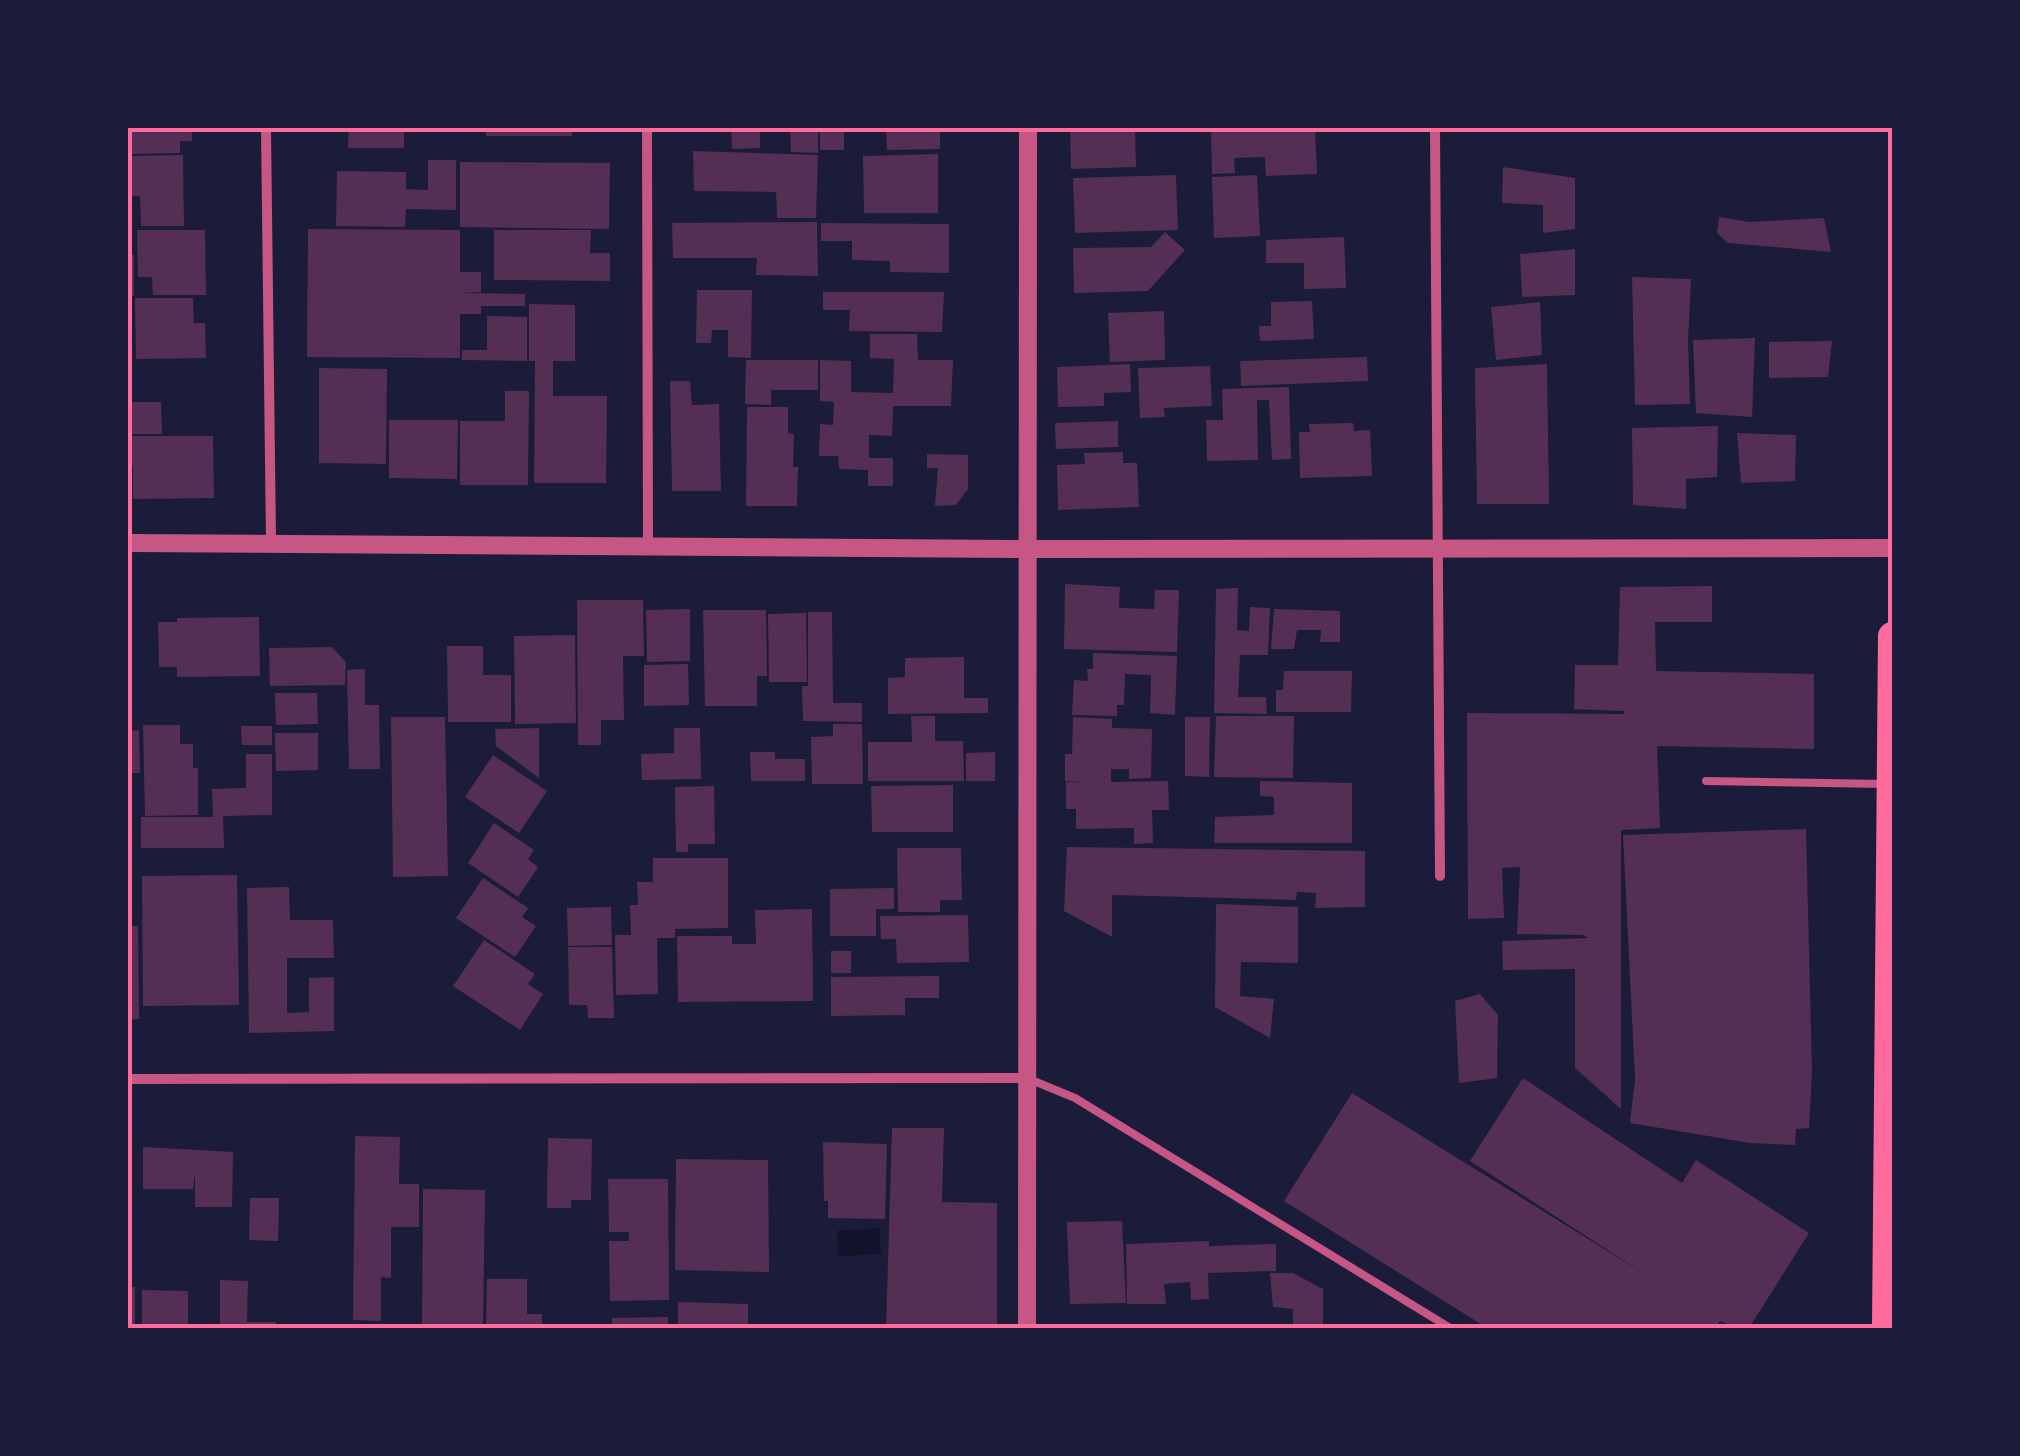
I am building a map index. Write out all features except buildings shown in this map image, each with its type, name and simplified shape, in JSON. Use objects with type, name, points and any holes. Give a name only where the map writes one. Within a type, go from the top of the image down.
[{"type":"highway","points":[[1886,1328],[1892,636]]},
{"type":"street","points":[[266,128],[271,543]]},
{"type":"street","points":[[647,128],[648,546]]},
{"type":"street","points":[[1027,1328],[1028,128]]},
{"type":"street","points":[[1436,128],[1440,876]]},
{"type":"street","points":[[128,542],[1028,550],[1892,548]]},
{"type":"street","points":[[128,1078],[1026,1078]]},
{"type":"lane","points":[[1706,781],[1891,784]]},
{"type":"lane","points":[[1026,1078],[1075,1098],[1450,1328]]},
{"type":"shaded area","points":[[879,1228],[881,1254],[838,1256],[837,1231]]}]
